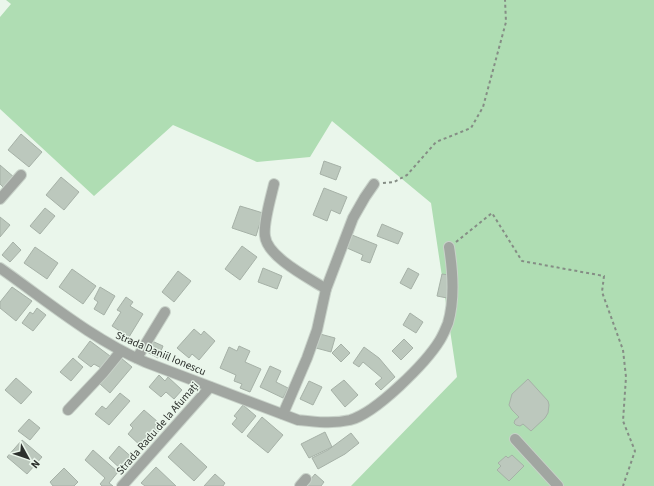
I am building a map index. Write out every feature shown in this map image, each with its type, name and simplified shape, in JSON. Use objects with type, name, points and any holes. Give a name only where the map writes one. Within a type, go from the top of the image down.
[{"type":"street","points":[[0,199],[21,175]]},
{"type":"street","points":[[274,184],[265,228],[265,236],[268,245],[278,257],[326,289]]},
{"type":"street","points":[[283,414],[318,330],[326,289],[353,218],[374,184]]},
{"type":"street","name":"Strada Daniil Ionescu","points":[[0,268],[100,339],[121,351],[210,387],[298,420],[339,422],[352,420],[366,413],[401,385],[425,360],[441,339],[448,322],[453,283],[449,247]]},
{"type":"street","points":[[137,358],[165,312]]},
{"type":"street","points":[[68,410],[103,373],[121,351]]},
{"type":"street","name":"Strada Radu de la Afumați","points":[[122,486],[210,387]]},
{"type":"street","points":[[515,439],[558,486]]},
{"type":"path","points":[[374,184],[394,182],[407,175],[436,142],[471,128],[483,107],[506,22],[505,0]]},
{"type":"path","points":[[449,247],[492,213],[522,261],[604,276],[602,292],[623,350],[626,377],[623,421],[635,451],[623,486]]},
{"type":"green space","points":[[6,0],[654,0],[654,486],[351,486],[457,377],[431,203],[332,121],[310,157],[257,162],[173,125],[94,196],[0,109],[0,17],[11,4]]},
{"type":"building","points":[[21,134],[42,152],[29,167],[8,150]]},
{"type":"building","points":[[324,161],[341,167],[336,180],[320,174]]},
{"type":"building","points":[[0,165],[15,178],[5,189],[0,184]]},
{"type":"building","points":[[61,177],[79,192],[64,210],[46,195]]},
{"type":"building","points":[[324,188],[347,197],[340,214],[331,210],[327,221],[313,215]]},
{"type":"building","points":[[240,206],[263,213],[256,236],[232,228]]},
{"type":"building","points":[[45,208],[55,216],[40,234],[30,226]]},
{"type":"building","points":[[0,217],[10,225],[0,237]]},
{"type":"building","points":[[382,224],[403,233],[398,244],[377,236]]},
{"type":"building","points":[[352,235],[377,245],[370,263],[361,260],[363,255],[347,248]]},
{"type":"building","points":[[13,242],[21,250],[10,262],[2,255]]},
{"type":"building","points":[[242,246],[257,257],[240,280],[225,269]]},
{"type":"building","points":[[35,247],[58,263],[47,279],[24,263]]},
{"type":"building","points":[[263,268],[282,276],[277,289],[258,282]]},
{"type":"building","points":[[408,268],[419,274],[411,289],[400,283]]},
{"type":"building","points":[[72,269],[96,286],[83,304],[59,287]]},
{"type":"building","points":[[178,271],[191,281],[174,302],[162,292]]},
{"type":"building","points":[[442,274],[449,275],[450,282],[447,298],[437,296]]},
{"type":"building","points":[[12,287],[32,301],[16,321],[0,308],[0,302]]},
{"type":"building","points":[[100,287],[115,296],[104,315],[94,309],[98,302],[94,299]]},
{"type":"building","points":[[126,297],[133,302],[130,306],[143,314],[129,337],[112,326],[121,312],[117,310]]},
{"type":"building","points":[[37,308],[46,315],[33,331],[22,323],[30,312],[33,314]]},
{"type":"building","points":[[410,313],[423,322],[416,333],[403,325]]},
{"type":"building","points":[[194,329],[201,335],[204,331],[215,341],[199,360],[192,354],[189,358],[177,348]]},
{"type":"building","points":[[320,334],[335,338],[331,352],[316,348]]},
{"type":"building","points":[[404,339],[413,348],[401,360],[392,351]]},
{"type":"building","points":[[90,341],[110,356],[101,368],[94,364],[91,367],[78,357]]},
{"type":"building","points":[[152,341],[163,346],[158,358],[147,352]]},
{"type":"building","points":[[341,344],[350,353],[341,362],[332,353]]},
{"type":"building","points":[[239,346],[250,351],[245,362],[261,369],[250,392],[240,388],[242,384],[234,381],[236,375],[220,368],[229,347],[237,351]]},
{"type":"building","points":[[364,347],[379,358],[395,377],[381,390],[375,384],[382,378],[363,362],[359,367],[353,363]]},
{"type":"building","points":[[73,358],[83,367],[71,381],[60,372]]},
{"type":"building","points":[[121,358],[132,367],[110,393],[100,384]]},
{"type":"building","points":[[270,366],[281,371],[276,382],[288,388],[283,398],[260,387]]},
{"type":"building","points":[[159,375],[165,381],[168,377],[182,390],[174,399],[166,392],[161,397],[149,387]]},
{"type":"building","points":[[16,378],[32,392],[21,404],[5,390]]},
{"type":"building","points":[[528,379],[548,401],[549,405],[548,413],[545,418],[531,431],[523,424],[520,426],[514,423],[519,417],[509,405],[512,394]]},
{"type":"building","points":[[344,380],[358,395],[345,407],[331,390]]},
{"type":"building","points":[[309,381],[322,387],[313,405],[300,399]]},
{"type":"building","points":[[120,393],[130,401],[109,425],[95,414],[102,406],[106,409]]},
{"type":"building","points":[[243,405],[256,416],[242,433],[232,424],[237,418],[234,416]]},
{"type":"building","points":[[144,410],[158,422],[155,425],[161,429],[143,448],[128,434],[133,428],[130,425]]},
{"type":"building","points":[[262,417],[283,435],[268,453],[247,436]]},
{"type":"building","points":[[29,419],[40,428],[30,440],[18,431]]},
{"type":"building","points":[[325,432],[332,447],[309,458],[301,444]]},
{"type":"building","points":[[351,433],[359,443],[345,454],[318,469],[312,458],[328,450]]},
{"type":"building","points":[[22,440],[42,457],[27,474],[7,457]]},
{"type":"building","points":[[181,443],[207,467],[194,481],[168,457]]},
{"type":"building","points":[[119,446],[135,460],[124,472],[109,458]]},
{"type":"building","points":[[93,450],[118,472],[109,483],[113,486],[102,486],[100,484],[105,478],[85,460]]},
{"type":"building","points":[[512,455],[524,466],[509,481],[497,470],[501,466],[498,463],[506,456],[508,458]]},
{"type":"building","points":[[156,467],[176,486],[145,486],[141,483]]},
{"type":"building","points":[[64,468],[78,482],[74,486],[53,486],[50,482]]},
{"type":"building","points":[[215,474],[225,483],[223,486],[204,486]]},
{"type":"building","points":[[315,474],[324,482],[321,486],[305,486]]}]
